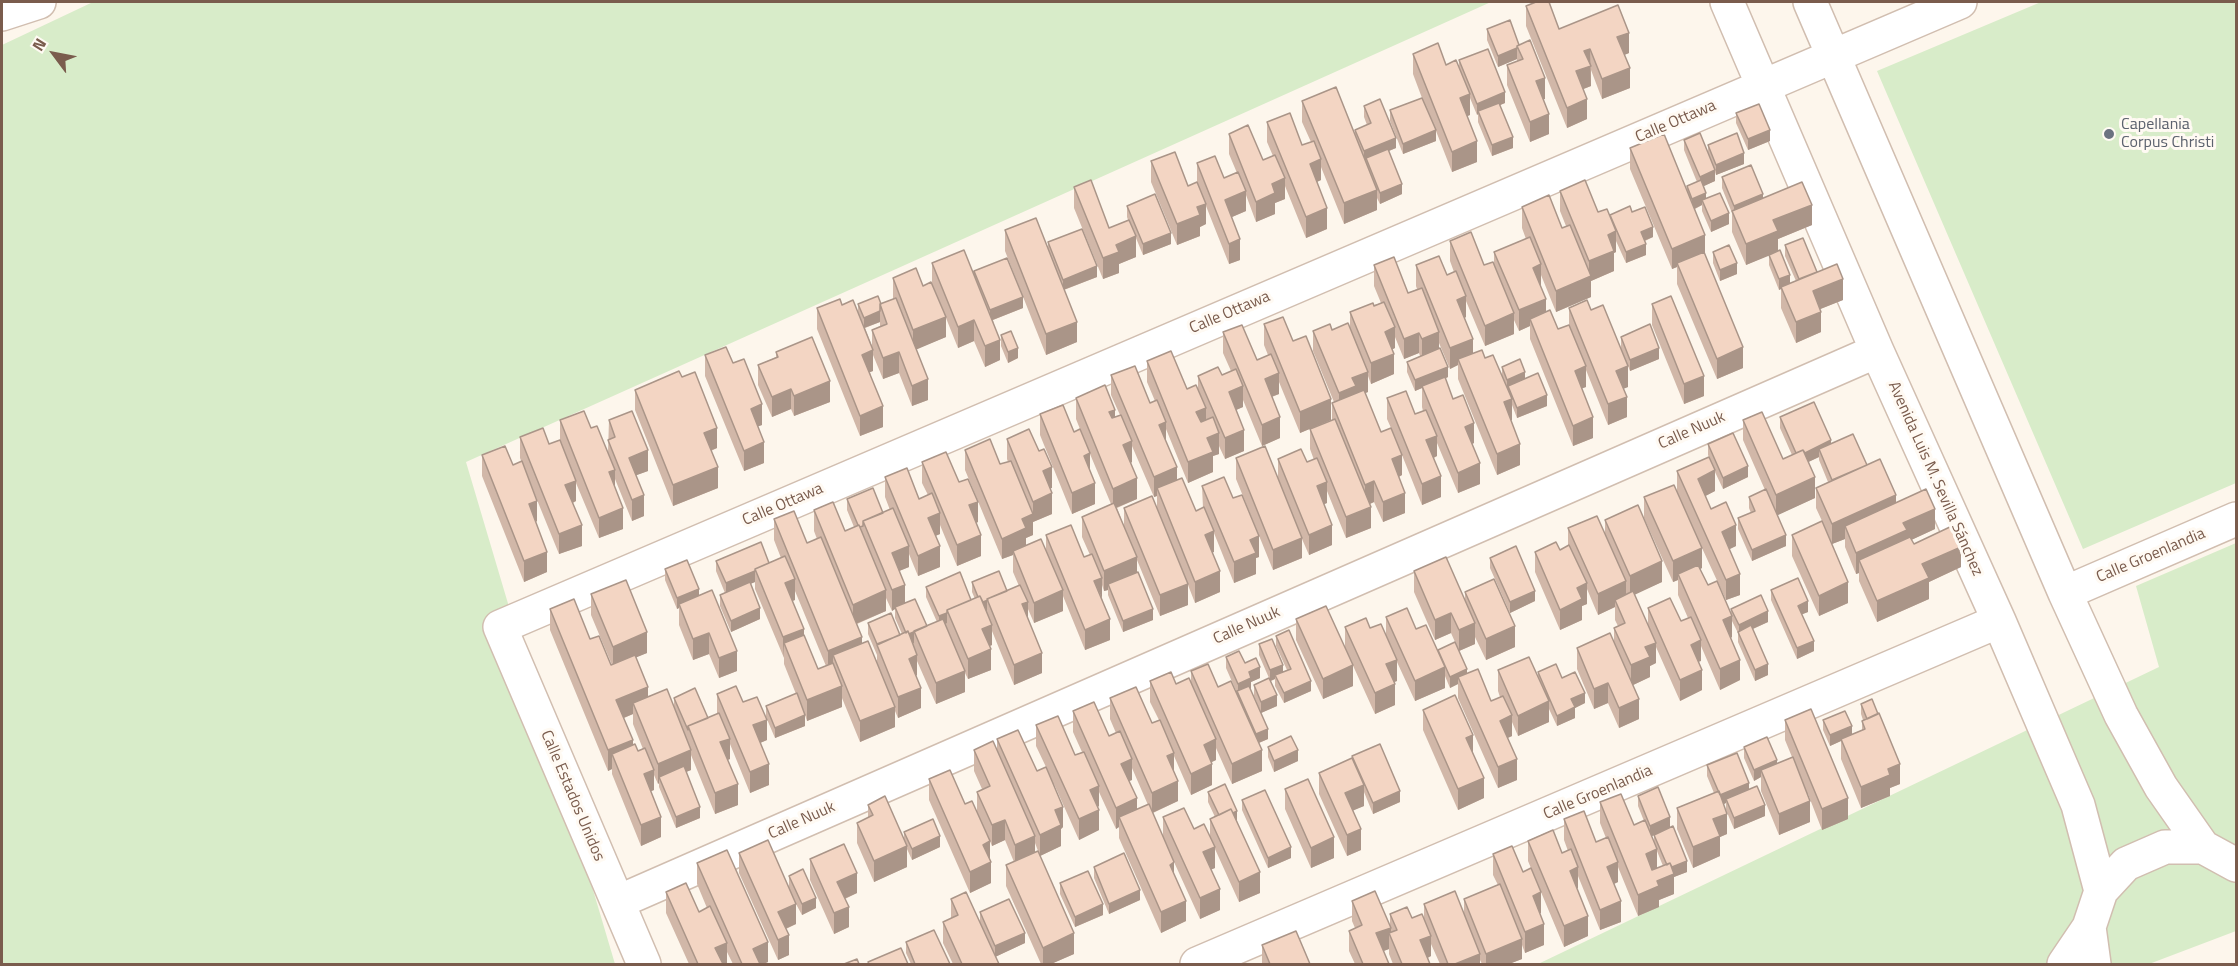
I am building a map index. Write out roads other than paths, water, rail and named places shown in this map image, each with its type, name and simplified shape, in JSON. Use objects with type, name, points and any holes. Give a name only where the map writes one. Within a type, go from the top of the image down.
[{"type":"street","points":[[2,14],[39,2]]},
{"type":"street","name":"Avenida Luis M. Sevilla Sánchez","points":[[1727,2],[1877,351],[1999,621],[2078,805],[2101,891]]},
{"type":"street","points":[[1810,2],[2065,593],[2121,716],[2161,787],[2203,847],[2236,865]]},
{"type":"street","name":"Calle Ottawa","points":[[500,627],[1960,2]]},
{"type":"street","name":"Calle Nuuk","points":[[618,902],[1877,351]]},
{"type":"street","name":"Calle Groenlandia","points":[[2065,593],[2236,519]]},
{"type":"street","name":"Calle Groenlandia","points":[[1197,964],[1999,621]]},
{"type":"street","name":"Calle Estados Unidos","points":[[500,627],[644,964]]},
{"type":"street","points":[[2064,964],[2089,927],[2101,891],[2127,864],[2165,847],[2203,847]]},
{"type":"street","points":[[2089,927],[2094,964]]},
{"type":"place","name":"Capellania Corpus Christi","points":[[2109,134]]}]
